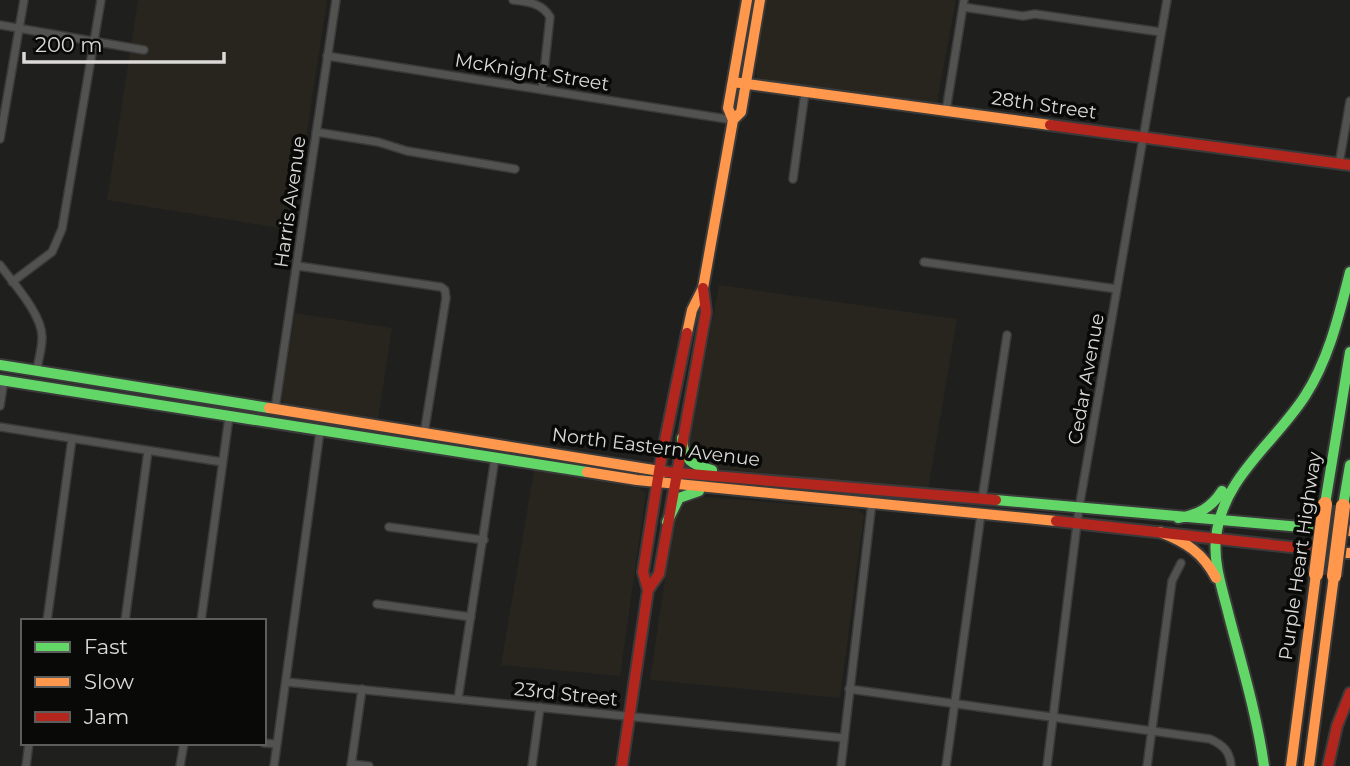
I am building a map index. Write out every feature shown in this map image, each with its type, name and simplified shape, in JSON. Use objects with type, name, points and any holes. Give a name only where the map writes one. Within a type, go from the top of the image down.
[{"type":"main road","points":[[622,766],[648,590],[643,572],[658,477],[692,310],[703,288],[733,120],[741,112],[740,41],[747,0]]},
{"type":"main road","points":[[739,83],[760,0]]},
{"type":"main road","name":"28th Street","points":[[739,83],[1344,164]]},
{"type":"main road","points":[[1264,766],[1254,704],[1223,594],[1216,540],[1219,521],[1228,492],[1244,468],[1291,416],[1312,384],[1331,344],[1350,272]]},
{"type":"main road","points":[[648,590],[659,574],[706,312],[703,288]]},
{"type":"main road","points":[[692,310],[693,342],[698,351]]},
{"type":"main road","name":"Purple Heart Highway","points":[[1291,766],[1325,504],[1350,352]]},
{"type":"main road","name":"North Eastern Avenue","points":[[0,365],[424,434],[497,452]]},
{"type":"main road","points":[[1,378],[25,377],[37,371]]},
{"type":"main road","name":"North Eastern Avenue","points":[[1,378],[320,431],[497,452],[658,477],[732,478],[835,487],[872,497]]},
{"type":"main road","points":[[207,413],[220,407],[264,414],[275,409]]},
{"type":"main road","points":[[320,431],[324,426],[383,427]]},
{"type":"main road","points":[[682,438],[682,453],[689,463],[732,478]]},
{"type":"main road","name":"Purple Heart Highway","points":[[1309,766],[1350,465]]},
{"type":"main road","points":[[1178,517],[1195,516],[1209,509],[1234,472],[1244,468]]},
{"type":"main road","name":"North Eastern Avenue","points":[[675,479],[707,489],[796,497],[872,497],[981,507],[1079,508],[1312,528]]},
{"type":"main road","points":[[796,497],[801,491],[826,493],[835,487]]},
{"type":"main road","points":[[667,522],[679,498],[707,489]]},
{"type":"main road","name":"North Eastern Avenue","points":[[981,507],[1077,524],[1309,549]]},
{"type":"main road","points":[[1160,532],[1187,543],[1202,555],[1223,594]]},
{"type":"main road","points":[[1328,766],[1337,726],[1350,693]]},
{"type":"street","points":[[0,139],[3,101],[23,0]]},
{"type":"street","points":[[12,282],[52,252],[58,242],[101,0]]},
{"type":"street","name":"Harris Avenue","points":[[275,409],[336,0]]},
{"type":"street","points":[[513,0],[535,3],[546,10],[550,17],[542,89]]},
{"type":"street","name":"Cedar Avenue","points":[[1047,766],[1079,508],[1167,0]]},
{"type":"street","points":[[946,111],[964,4],[1023,16],[1035,14],[1161,32]]},
{"type":"street","points":[[0,25],[144,50]]},
{"type":"street","name":"McKnight Street","points":[[327,56],[733,120]]},
{"type":"street","points":[[793,179],[805,92]]},
{"type":"street","points":[[1344,164],[1350,101]]},
{"type":"street","points":[[316,132],[515,169]]},
{"type":"street","points":[[924,262],[1118,289]]},
{"type":"street","points":[[0,265],[35,313],[40,325],[43,336],[37,371]]},
{"type":"street","points":[[298,266],[403,280],[445,290],[446,298],[424,434]]},
{"type":"street","points":[[946,766],[1007,334]]},
{"type":"street","points":[[0,406],[1,378]]},
{"type":"street","points":[[201,619],[229,417]]},
{"type":"street","points":[[0,427],[222,462]]},
{"type":"street","points":[[274,766],[320,431]]},
{"type":"street","points":[[47,619],[72,439]]},
{"type":"street","points":[[125,619],[148,450]]},
{"type":"street","points":[[458,699],[497,452]]},
{"type":"street","points":[[841,766],[872,497]]},
{"type":"street","points":[[389,527],[484,540]]},
{"type":"street","points":[[1147,766],[1172,581],[1181,563]]},
{"type":"street","points":[[377,604],[471,618]]},
{"type":"street","name":"23rd Street","points":[[286,682],[844,738]]},
{"type":"street","points":[[362,689],[351,765],[369,766]]},
{"type":"street","points":[[849,689],[1210,739],[1221,744],[1226,750],[1231,766]]},
{"type":"street","points":[[532,766],[540,707]]},
{"type":"street","points":[[266,743],[277,744]]},
{"type":"street","points":[[26,766],[29,745]]},
{"type":"street","points":[[180,766],[184,745]]},
{"type":"shaded area","points":[[138,0],[327,0],[292,230],[107,200]]},
{"type":"shaded area","points":[[767,0],[956,0],[937,102],[757,78],[756,68]]},
{"type":"shaded area","points":[[719,285],[957,319],[928,490],[714,468],[694,462],[688,447]]},
{"type":"shaded area","points":[[295,313],[392,328],[378,420],[286,406],[283,403]]},
{"type":"shaded area","points":[[534,470],[638,488],[646,493],[620,676],[501,665]]},
{"type":"shaded area","points":[[697,496],[859,510],[864,515],[840,698],[650,680],[675,511],[679,505]]},
{"type":"traffic: fast","points":[[1264,766],[1253,709],[1219,577],[1216,538],[1220,517],[1239,479],[1293,413],[1321,367],[1350,272]]},
{"type":"traffic: fast","points":[[1325,504],[1350,352]]},
{"type":"traffic: fast","points":[[0,365],[269,408]]},
{"type":"traffic: fast","points":[[0,380],[587,472]]},
{"type":"traffic: fast","points":[[682,438],[684,452],[690,460],[712,470]]},
{"type":"traffic: fast","points":[[1343,506],[1350,465]]},
{"type":"traffic: fast","points":[[667,522],[679,498],[699,491]]},
{"type":"traffic: fast","points":[[1178,518],[1203,510],[1222,491]]},
{"type":"traffic: fast","points":[[996,500],[1312,528]]},
{"type":"traffic: slow","points":[[687,333],[692,310],[703,288],[733,120],[728,108],[747,0]]},
{"type":"traffic: slow","points":[[733,120],[741,112],[760,0]]},
{"type":"traffic: slow","points":[[733,82],[1050,125]]},
{"type":"traffic: slow","points":[[269,408],[666,472]]},
{"type":"traffic: slow","points":[[587,472],[637,480],[1056,521]]},
{"type":"traffic: slow","points":[[1316,574],[1325,504]]},
{"type":"traffic: slow","points":[[1334,576],[1343,506]]},
{"type":"traffic: slow","points":[[1160,532],[1193,549],[1216,578]]},
{"type":"traffic: slow","points":[[1291,766],[1316,574]]},
{"type":"traffic: slow","points":[[1309,766],[1334,576]]},
{"type":"traffic: jam","points":[[1050,125],[1350,165]]},
{"type":"traffic: jam","points":[[648,590],[659,574],[706,312],[703,288]]},
{"type":"traffic: jam","points":[[622,766],[648,590],[643,572],[660,465],[687,333]]},
{"type":"traffic: jam","points":[[666,472],[996,500]]},
{"type":"traffic: jam","points":[[1056,521],[1309,549]]},
{"type":"traffic: jam","points":[[1328,766],[1337,726],[1350,693]]}]
